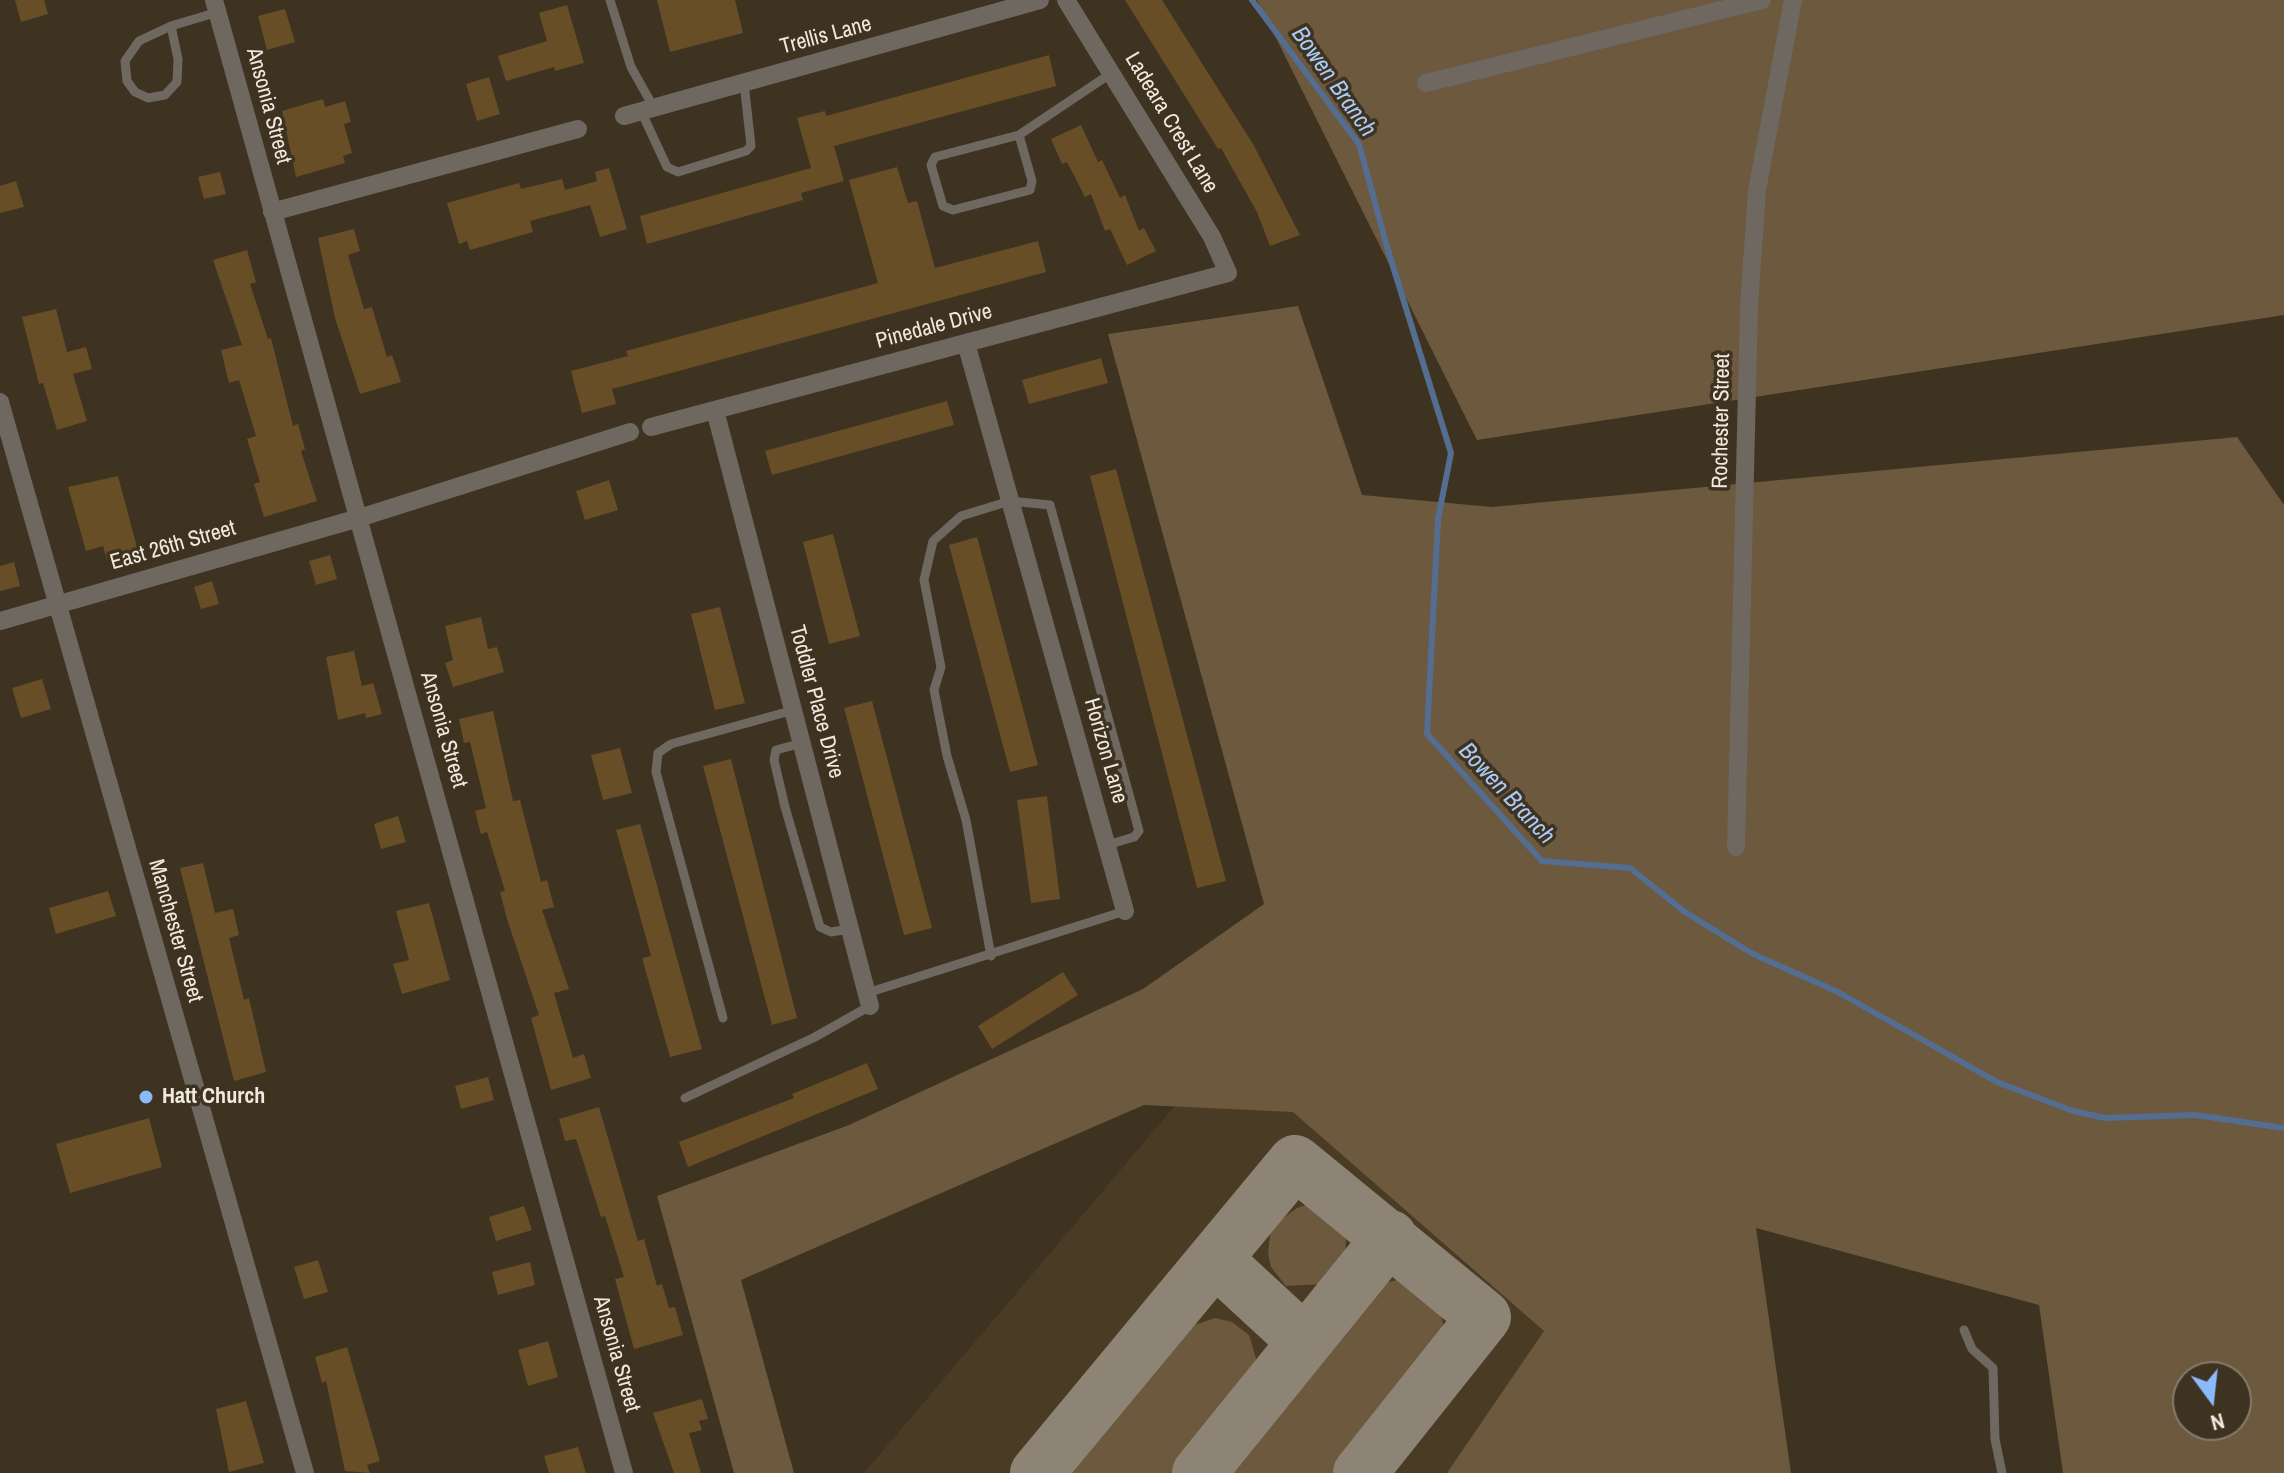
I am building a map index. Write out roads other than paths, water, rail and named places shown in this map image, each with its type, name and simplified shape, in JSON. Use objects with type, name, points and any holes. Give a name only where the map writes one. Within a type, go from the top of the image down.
[{"type":"street","name":"Trellis Lane","points":[[640,112],[1040,0]]},
{"type":"street","name":"Ladeara Crest Lane","points":[[1066,0],[1212,237],[1228,273]]},
{"type":"street","points":[[1426,83],[1762,0]]},
{"type":"street","name":"Rochester Street","points":[[1736,847],[1749,306],[1756,205],[1793,0]]},
{"type":"street","name":"Ansonia Street","points":[[216,6],[624,1473]]},
{"type":"street","points":[[272,212],[578,129]]},
{"type":"street","name":"Pinedale Drive","points":[[651,427],[1228,273]]},
{"type":"street","name":"Horizon Lane","points":[[966,343],[1125,911]]},
{"type":"street","name":"Manchester Street","points":[[0,402],[305,1473]]},
{"type":"street","name":"Toddler Place Drive","points":[[715,410],[869,1000]]},
{"type":"street","points":[[359,518],[630,432]]},
{"type":"street","name":"East 26th Street","points":[[0,621],[359,518]]},
{"type":"lane","points":[[610,0],[631,67],[640,112],[667,167],[678,172],[746,151],[751,146],[744,83]]},
{"type":"lane","points":[[171,26],[178,59],[177,82],[165,95],[148,98],[135,92],[127,81],[125,61],[139,41],[171,26],[216,6]]},
{"type":"lane","points":[[1019,135],[1032,181],[1030,190],[953,210],[943,206],[932,160],[1019,135],[1113,72]]},
{"type":"lane","points":[[991,956],[966,820],[947,756],[934,690],[941,667],[924,580],[933,541],[961,516],[1010,501],[1050,505],[1139,831],[1134,837],[1107,845]]},
{"type":"lane","points":[[723,1018],[656,772],[658,753],[671,744],[794,710]]},
{"type":"lane","points":[[802,743],[776,750],[774,760],[785,807],[820,927],[831,932],[850,929]]},
{"type":"lane","name":"Horizon Lane","points":[[685,1098],[815,1037],[869,1000],[1125,911]]},
{"type":"lane","points":[[1964,1330],[1972,1349],[1993,1368],[1995,1439],[2002,1473]]},
{"type":"waterway","name":"Bowen Branch","points":[[1252,0],[1359,144],[1387,247],[1451,453],[1438,519],[1427,734],[1542,861],[1630,868],[1685,912],[1753,954],[1838,992],[1997,1082],[2073,1111],[2105,1118],[2195,1115],[2284,1128]]},
{"type":"place","name":"Hatt Church","points":[[146,1097]]}]
